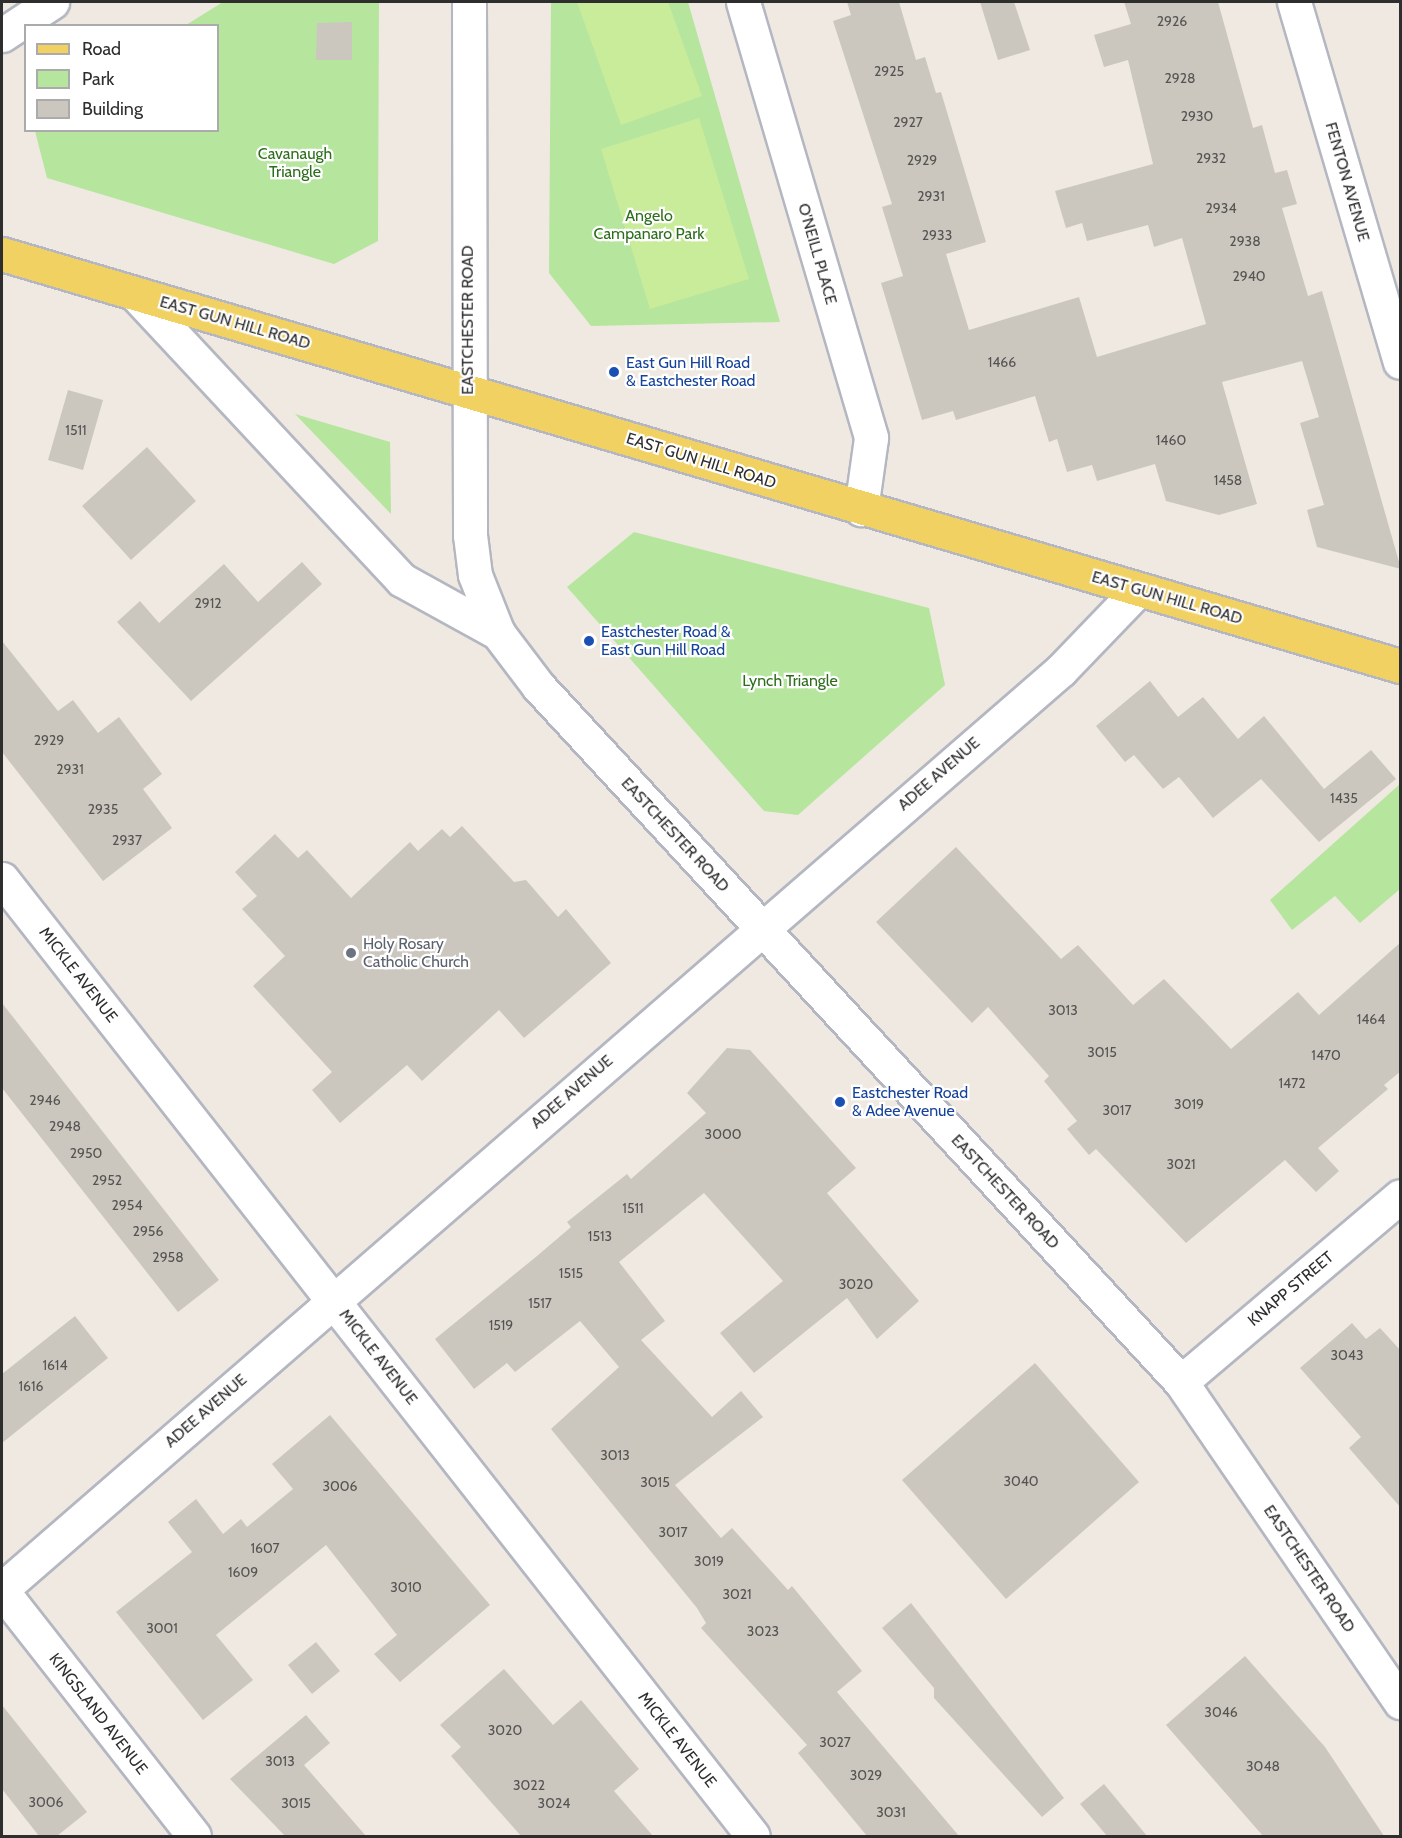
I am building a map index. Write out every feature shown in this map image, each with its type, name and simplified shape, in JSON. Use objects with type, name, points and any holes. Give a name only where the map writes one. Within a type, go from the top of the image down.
[{"type":"main road","name":"EAST GUN HILL ROAD","points":[[2,254],[137,296],[467,389],[861,509],[1401,666]]},
{"type":"street","points":[[2,35],[52,2]]},
{"type":"street","name":"EASTCHESTER ROAD","points":[[469,2],[467,389],[475,575],[498,633],[538,687],[1181,1382],[1401,1702]]},
{"type":"street","name":"O'NEILL PLACE","points":[[743,2],[871,438],[861,509]]},
{"type":"street","name":"FENTON AVENUE","points":[[1294,2],[1401,362]]},
{"type":"street","name":"EASTCHESTER ROAD","points":[[137,296],[402,580],[498,633]]},
{"type":"street","name":"ADEE AVENUE","points":[[2,1590],[760,928],[1061,670],[1138,590]]},
{"type":"street","name":"MICKLE AVENUE","points":[[2,879],[753,1836]]},
{"type":"street","name":"KNAPP STREET","points":[[1181,1382],[1401,1196]]},
{"type":"street","name":"KINGSLAND AVENUE","points":[[2,1590],[194,1836]]},
{"type":"green space","name":"Cavanaugh Triangle","points":[[223,2],[379,2],[378,241],[334,264],[47,178],[35,132],[219,132],[219,24],[188,24]]},
{"type":"green space","name":"Angelo Campanaro Park","points":[[551,2],[688,2],[780,322],[591,326],[549,273]]},
{"type":"green space","points":[[577,2],[668,2],[702,96],[621,125]]},
{"type":"green space","points":[[699,118],[749,279],[650,309],[601,149]]},
{"type":"green space","points":[[295,414],[390,442],[391,514]]},
{"type":"green space","name":"Lynch Triangle","points":[[634,532],[929,608],[945,685],[798,815],[764,811],[567,587]]},
{"type":"green space","points":[[1400,784],[1400,889],[1360,923],[1335,896],[1292,930],[1270,900]]},
{"type":"building","points":[[847,2],[899,2],[916,60],[925,57],[936,93],[941,92],[986,242],[946,254],[969,330],[1079,297],[1097,357],[1206,324],[1182,238],[1154,247],[1148,225],[1087,241],[1082,223],[1066,228],[1055,191],[1153,164],[1128,60],[1104,67],[1094,35],[1131,24],[1124,2],[1218,2],[1253,128],[1262,125],[1275,173],[1287,170],[1297,204],[1282,208],[1308,296],[1322,291],[1401,569],[1317,547],[1307,510],[1324,505],[1300,423],[1319,417],[1302,361],[1222,382],[1257,504],[1219,515],[1166,501],[1155,464],[1097,481],[1092,465],[1067,472],[1057,439],[1049,442],[1035,396],[956,420],[953,411],[922,420],[881,283],[903,276],[882,207],[892,204],[833,21],[851,15]]},
{"type":"building","points":[[980,2],[1014,2],[1030,50],[998,60]]},
{"type":"building","points":[[352,22],[352,60],[316,60],[317,23]]},
{"type":"building","points":[[68,390],[103,400],[83,470],[48,460]]},
{"type":"building","points":[[147,447],[196,501],[131,560],[82,506]]},
{"type":"building","points":[[302,562],[322,584],[191,701],[117,622],[140,601],[159,623],[224,564],[258,602]]},
{"type":"building","points":[[2,641],[58,711],[73,700],[98,733],[119,717],[162,774],[143,789],[172,828],[103,881],[2,752]]},
{"type":"building","points":[[1150,681],[1178,717],[1203,697],[1238,739],[1264,716],[1324,789],[1371,750],[1396,779],[1319,842],[1261,779],[1213,818],[1179,777],[1163,789],[1134,755],[1125,762],[1096,726]]},
{"type":"building","name":"Holy Rosary Catholic Church","points":[[462,826],[514,882],[526,880],[558,917],[566,909],[611,963],[524,1038],[499,1010],[422,1081],[407,1065],[340,1123],[312,1090],[332,1072],[253,986],[285,956],[242,909],[257,896],[235,872],[275,834],[298,858],[307,850],[351,898],[410,842],[418,851],[442,829],[450,837]]},
{"type":"building","points":[[956,847],[1061,959],[1078,945],[1133,1005],[1164,979],[1231,1049],[1298,992],[1319,1015],[1401,942],[1401,1071],[1384,1085],[1388,1089],[1318,1148],[1339,1171],[1316,1192],[1285,1160],[1186,1243],[1096,1149],[1089,1155],[1067,1129],[1077,1121],[1044,1081],[1049,1076],[988,1007],[972,1023],[876,922]]},
{"type":"building","points":[[2,1003],[219,1280],[178,1312],[2,1088]]},
{"type":"building","points":[[727,1048],[750,1050],[856,1168],[827,1193],[919,1301],[877,1339],[847,1298],[754,1373],[720,1333],[783,1281],[704,1193],[619,1262],[665,1321],[641,1340],[712,1417],[741,1391],[763,1417],[675,1485],[721,1538],[732,1528],[788,1590],[792,1586],[862,1671],[837,1692],[959,1836],[867,1836],[798,1753],[807,1745],[701,1628],[706,1623],[697,1608],[551,1429],[619,1367],[580,1321],[515,1372],[507,1363],[474,1389],[435,1339],[571,1227],[567,1222],[627,1174],[631,1179],[706,1113],[687,1093]]},
{"type":"building","points":[[75,1316],[108,1358],[2,1443],[2,1374]]},
{"type":"building","points":[[1352,1323],[1366,1339],[1380,1328],[1401,1351],[1401,1508],[1349,1448],[1361,1437],[1300,1368]]},
{"type":"building","points":[[1035,1363],[1139,1482],[1006,1599],[902,1480]]},
{"type":"building","points":[[330,1415],[490,1605],[400,1682],[374,1654],[397,1635],[326,1545],[216,1635],[253,1680],[203,1720],[116,1612],[192,1552],[168,1522],[196,1499],[223,1534],[241,1519],[247,1527],[293,1489],[272,1464]]},
{"type":"building","points":[[911,1603],[1064,1798],[1042,1817],[934,1698],[934,1688],[882,1628]]},
{"type":"building","points":[[316,1642],[340,1671],[312,1694],[288,1665]]},
{"type":"building","points":[[1245,1656],[1325,1747],[1384,1836],[1263,1836],[1166,1725]]},
{"type":"building","points":[[504,1669],[553,1725],[581,1700],[639,1769],[614,1791],[653,1836],[521,1836],[451,1756],[461,1747],[440,1725]]},
{"type":"building","points":[[2,1705],[87,1812],[57,1836],[39,1836],[2,1789]]},
{"type":"building","points":[[306,1715],[330,1743],[304,1765],[366,1836],[285,1836],[230,1779]]},
{"type":"building","points":[[1104,1784],[1147,1836],[1107,1836],[1080,1804]]},
{"type":"place","name":"East Gun Hill Road & Eastchester Road","points":[[614,372]]},
{"type":"place","name":"Eastchester Road & East Gun Hill Road","points":[[589,641]]},
{"type":"place","name":"Holy Rosary Catholic Church","points":[[351,953]]},
{"type":"place","name":"Eastchester Road & Adee Avenue","points":[[840,1102]]}]
